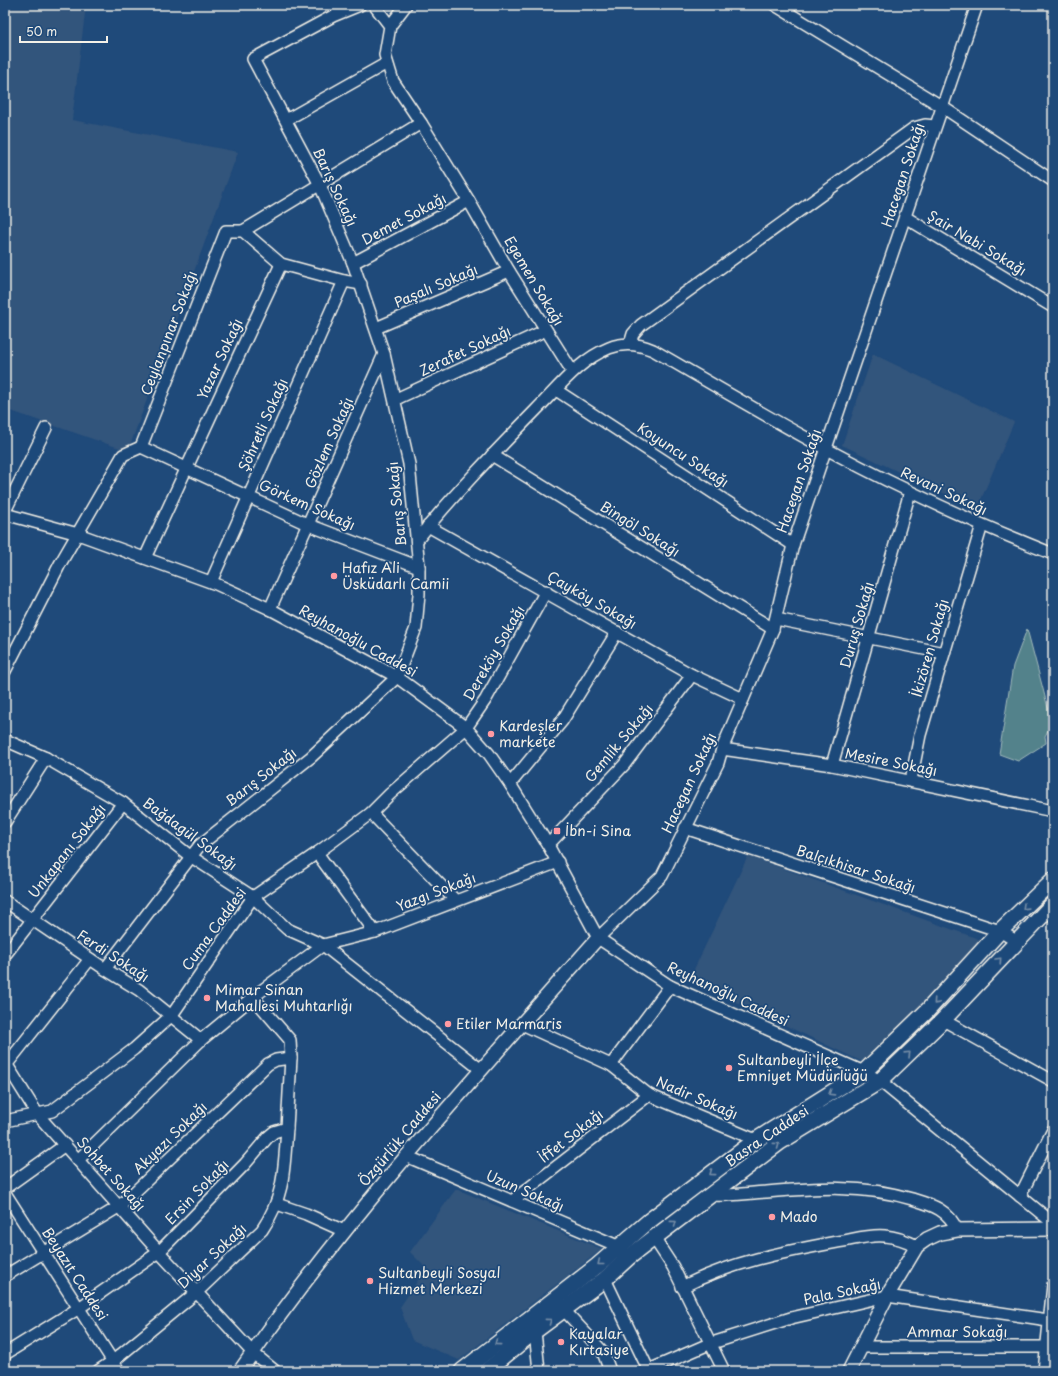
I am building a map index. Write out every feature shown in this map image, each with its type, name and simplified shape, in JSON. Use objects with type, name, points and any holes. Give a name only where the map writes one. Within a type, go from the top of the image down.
[{"type":"main road","name":"Basra Caddesi","points":[[486,1371],[535,1331],[605,1279],[650,1222],[756,1140],[864,1072],[927,1011],[1000,931],[1053,880]]},
{"type":"main road","name":"Basra Caddesi","points":[[462,1371],[625,1252],[654,1238],[780,1142],[880,1081],[943,1020],[1016,941],[1053,904]]},
{"type":"street","name":"Barış Sokağı","points":[[105,969],[190,856],[200,845],[312,757],[397,677],[416,628],[419,594],[419,567],[409,464],[396,399],[384,354],[361,284],[320,185],[253,59],[333,16],[360,5]]},
{"type":"street","points":[[374,5],[390,26],[406,5]]},
{"type":"street","points":[[775,5],[942,106],[1053,181]]},
{"type":"street","name":"Hacegan Sokağı","points":[[598,938],[662,876],[718,763],[722,749],[775,624],[793,545],[977,5]]},
{"type":"street","name":"Egemen Sokağı","points":[[390,26],[385,55],[393,81],[421,123],[469,201],[509,271],[572,371]]},
{"type":"street","points":[[286,120],[388,63]]},
{"type":"street","points":[[361,284],[344,281],[281,264],[243,231],[421,123]]},
{"type":"street","points":[[417,540],[492,455],[556,390],[572,371],[607,348],[630,344],[633,334],[641,325],[914,128],[925,124],[935,126]]},
{"type":"street","name":"Demet Sokağı","points":[[353,263],[469,201]]},
{"type":"street","name":"Şair Nabi Sokağı","points":[[905,217],[1053,307]]},
{"type":"street","name":"Ceylanpınar Sokağı","points":[[142,447],[226,231],[243,231]]},
{"type":"street","name":"Yazar Sokağı","points":[[145,558],[281,264]]},
{"type":"street","name":"Paşalı Sokağı","points":[[376,328],[509,271]]},
{"type":"street","name":"Şöhretli Sokağı","points":[[211,582],[344,281]]},
{"type":"street","name":"Zerafet Sokağı","points":[[396,399],[546,330]]},
{"type":"street","name":"Revani Sokağı","points":[[630,344],[653,350],[826,448],[910,492],[982,525],[1053,554]]},
{"type":"street","name":"Gözlem Sokağı","points":[[270,609],[309,525],[384,354]]},
{"type":"street","name":"Koyuncu Sokağı","points":[[556,390],[793,545]]},
{"type":"street","points":[[5,512],[46,428]]},
{"type":"street","points":[[5,671],[60,564],[123,455],[142,447]]},
{"type":"street","name":"Görkem Sokağı","points":[[142,447],[309,525],[419,567]]},
{"type":"street","name":"Bingöl Sokağı","points":[[492,455],[775,624]]},
{"type":"street","name":"Duruş Sokağı","points":[[832,765],[910,492]]},
{"type":"street","name":"Reyhanoğlu Caddesi","points":[[5,512],[78,534],[211,582],[270,609],[397,677],[466,728],[489,754],[510,784],[548,845],[598,938],[670,986],[864,1072],[880,1081],[1053,1223]]},
{"type":"street","name":"İkizören Sokağı","points":[[911,780],[920,735],[982,525]]},
{"type":"street","name":"Çayköy Sokağı","points":[[428,526],[546,591],[692,675],[743,699]]},
{"type":"street","name":"Dereköy Sokağı","points":[[466,728],[486,699],[546,591]]},
{"type":"street","points":[[775,624],[869,636],[944,653]]},
{"type":"street","points":[[510,784],[562,721],[617,632]]},
{"type":"street","name":"Gemlik Sokağı","points":[[548,845],[624,764],[692,675]]},
{"type":"street","name":"Cuma Caddesi","points":[[5,1121],[52,1111],[134,1049],[172,1015],[253,897],[317,853],[371,813],[390,794],[466,728]]},
{"type":"street","name":"Bağdagül Sokağı","points":[[5,740],[46,758],[123,803],[190,856],[253,897],[287,929],[323,945],[480,1069]]},
{"type":"street","name":"Mesire Sokağı","points":[[722,749],[832,765],[911,780],[1053,811]]},
{"type":"street","points":[[5,822],[46,758]]},
{"type":"street","name":"Unkapanı Sokağı","points":[[5,955],[123,803]]},
{"type":"street","points":[[371,813],[455,900]]},
{"type":"street","name":"Balçıkhisar Sokağı","points":[[685,828],[1000,931],[1016,941]]},
{"type":"street","points":[[317,853],[375,932]]},
{"type":"street","name":"Yazgı Sokağı","points":[[323,945],[375,932],[455,900],[558,862]]},
{"type":"street","name":"Ferdi Sokağı","points":[[5,901],[105,969],[139,990],[172,1015],[201,1040]]},
{"type":"street","name":"Özgürlük Caddesi","points":[[240,1371],[344,1231],[406,1156],[480,1069],[598,938]]},
{"type":"street","points":[[78,1160],[201,1040],[253,997],[323,945]]},
{"type":"street","points":[[6,1063],[90,959]]},
{"type":"street","points":[[611,1065],[670,986]]},
{"type":"street","points":[[253,997],[287,1034],[291,1046],[286,1128]]},
{"type":"street","points":[[943,1020],[1053,1082]]},
{"type":"street","name":"Nadir Sokağı","points":[[522,1024],[611,1065],[649,1095],[756,1140]]},
{"type":"street","name":"Akyazı Sokağı","points":[[5,1276],[120,1206],[268,1064],[276,1060],[291,1058]]},
{"type":"street","name":"Sohbet Sokağı","points":[[6,1063],[38,1115],[120,1206],[159,1252],[253,1353],[275,1371]]},
{"type":"street","name":"İffet Sokağı","points":[[512,1201],[649,1095]]},
{"type":"street","name":"Diyar Sokağı","points":[[98,1371],[116,1367],[262,1230],[277,1204],[283,1181],[286,1128]]},
{"type":"street","name":"Ersin Sokağı","points":[[5,1354],[79,1308],[159,1252],[246,1164],[268,1137],[274,1132],[286,1128]]},
{"type":"street","points":[[1020,1196],[1053,1130]]},
{"type":"street","points":[[5,1188],[65,1145]]},
{"type":"street","name":"Uzun Sokağı","points":[[406,1156],[512,1201],[625,1252]]},
{"type":"street","points":[[711,1195],[833,1188],[880,1191],[896,1194],[938,1207],[953,1220],[957,1230]]},
{"type":"street","name":"Beyazıt Caddesi","points":[[5,1193],[116,1367]]},
{"type":"street","points":[[277,1204],[306,1214],[344,1231]]},
{"type":"street","points":[[849,1371],[887,1296],[917,1246],[940,1233],[957,1230],[1053,1229]]},
{"type":"street","points":[[682,1287],[710,1273],[734,1265],[798,1249],[883,1235],[903,1239],[917,1246]]},
{"type":"street","points":[[654,1238],[673,1267],[709,1344],[724,1371]]},
{"type":"street","points":[[605,1279],[649,1371]]},
{"type":"street","points":[[1044,1371],[1050,1347],[1050,1326],[1048,1320],[1053,1285]]},
{"type":"street","name":"Pala Sokağı","points":[[649,1371],[709,1344],[791,1318],[887,1296],[1048,1320]]},
{"type":"street","points":[[564,1310],[603,1352],[610,1371]]},
{"type":"street","points":[[535,1331],[539,1371]]},
{"type":"street","name":"Ammar Sokağı","points":[[862,1347],[1050,1347]]},
{"type":"shaded area","points":[[5,5],[86,5],[72,120],[238,152],[128,451],[5,409]]},
{"type":"shaded area","points":[[873,354],[1014,422],[977,509],[842,445]]},
{"type":"shaded area","points":[[748,856],[987,942],[867,1064],[689,980]]},
{"type":"shaded area","points":[[456,1189],[602,1249],[459,1360],[412,1340],[400,1307],[426,1268],[410,1252]]},
{"type":"green space","points":[[1027,629],[1052,723],[1045,736],[1046,743],[1018,761],[999,754],[1013,666]]},
{"type":"place","name":"Hafız Ali Üsküdarlı Camii","points":[[334,576]]},
{"type":"place","name":"Kardeşler markete","points":[[491,734]]},
{"type":"place","name":"İbn-i Sina","points":[[557,831]]},
{"type":"place","name":"Mimar Sinan Mahallesi Muhtarlığı","points":[[207,998]]},
{"type":"place","name":"Etiler Marmaris","points":[[448,1024]]},
{"type":"place","name":"Sultanbeyli İlçe Emniyet Müdürlüğü","points":[[729,1068]]},
{"type":"place","name":"Mado","points":[[772,1217]]},
{"type":"place","name":"Sultanbeyli Sosyal Hizmet Merkezi","points":[[370,1281]]},
{"type":"place","name":"Kayalar Kırtasiye","points":[[561,1342]]}]
